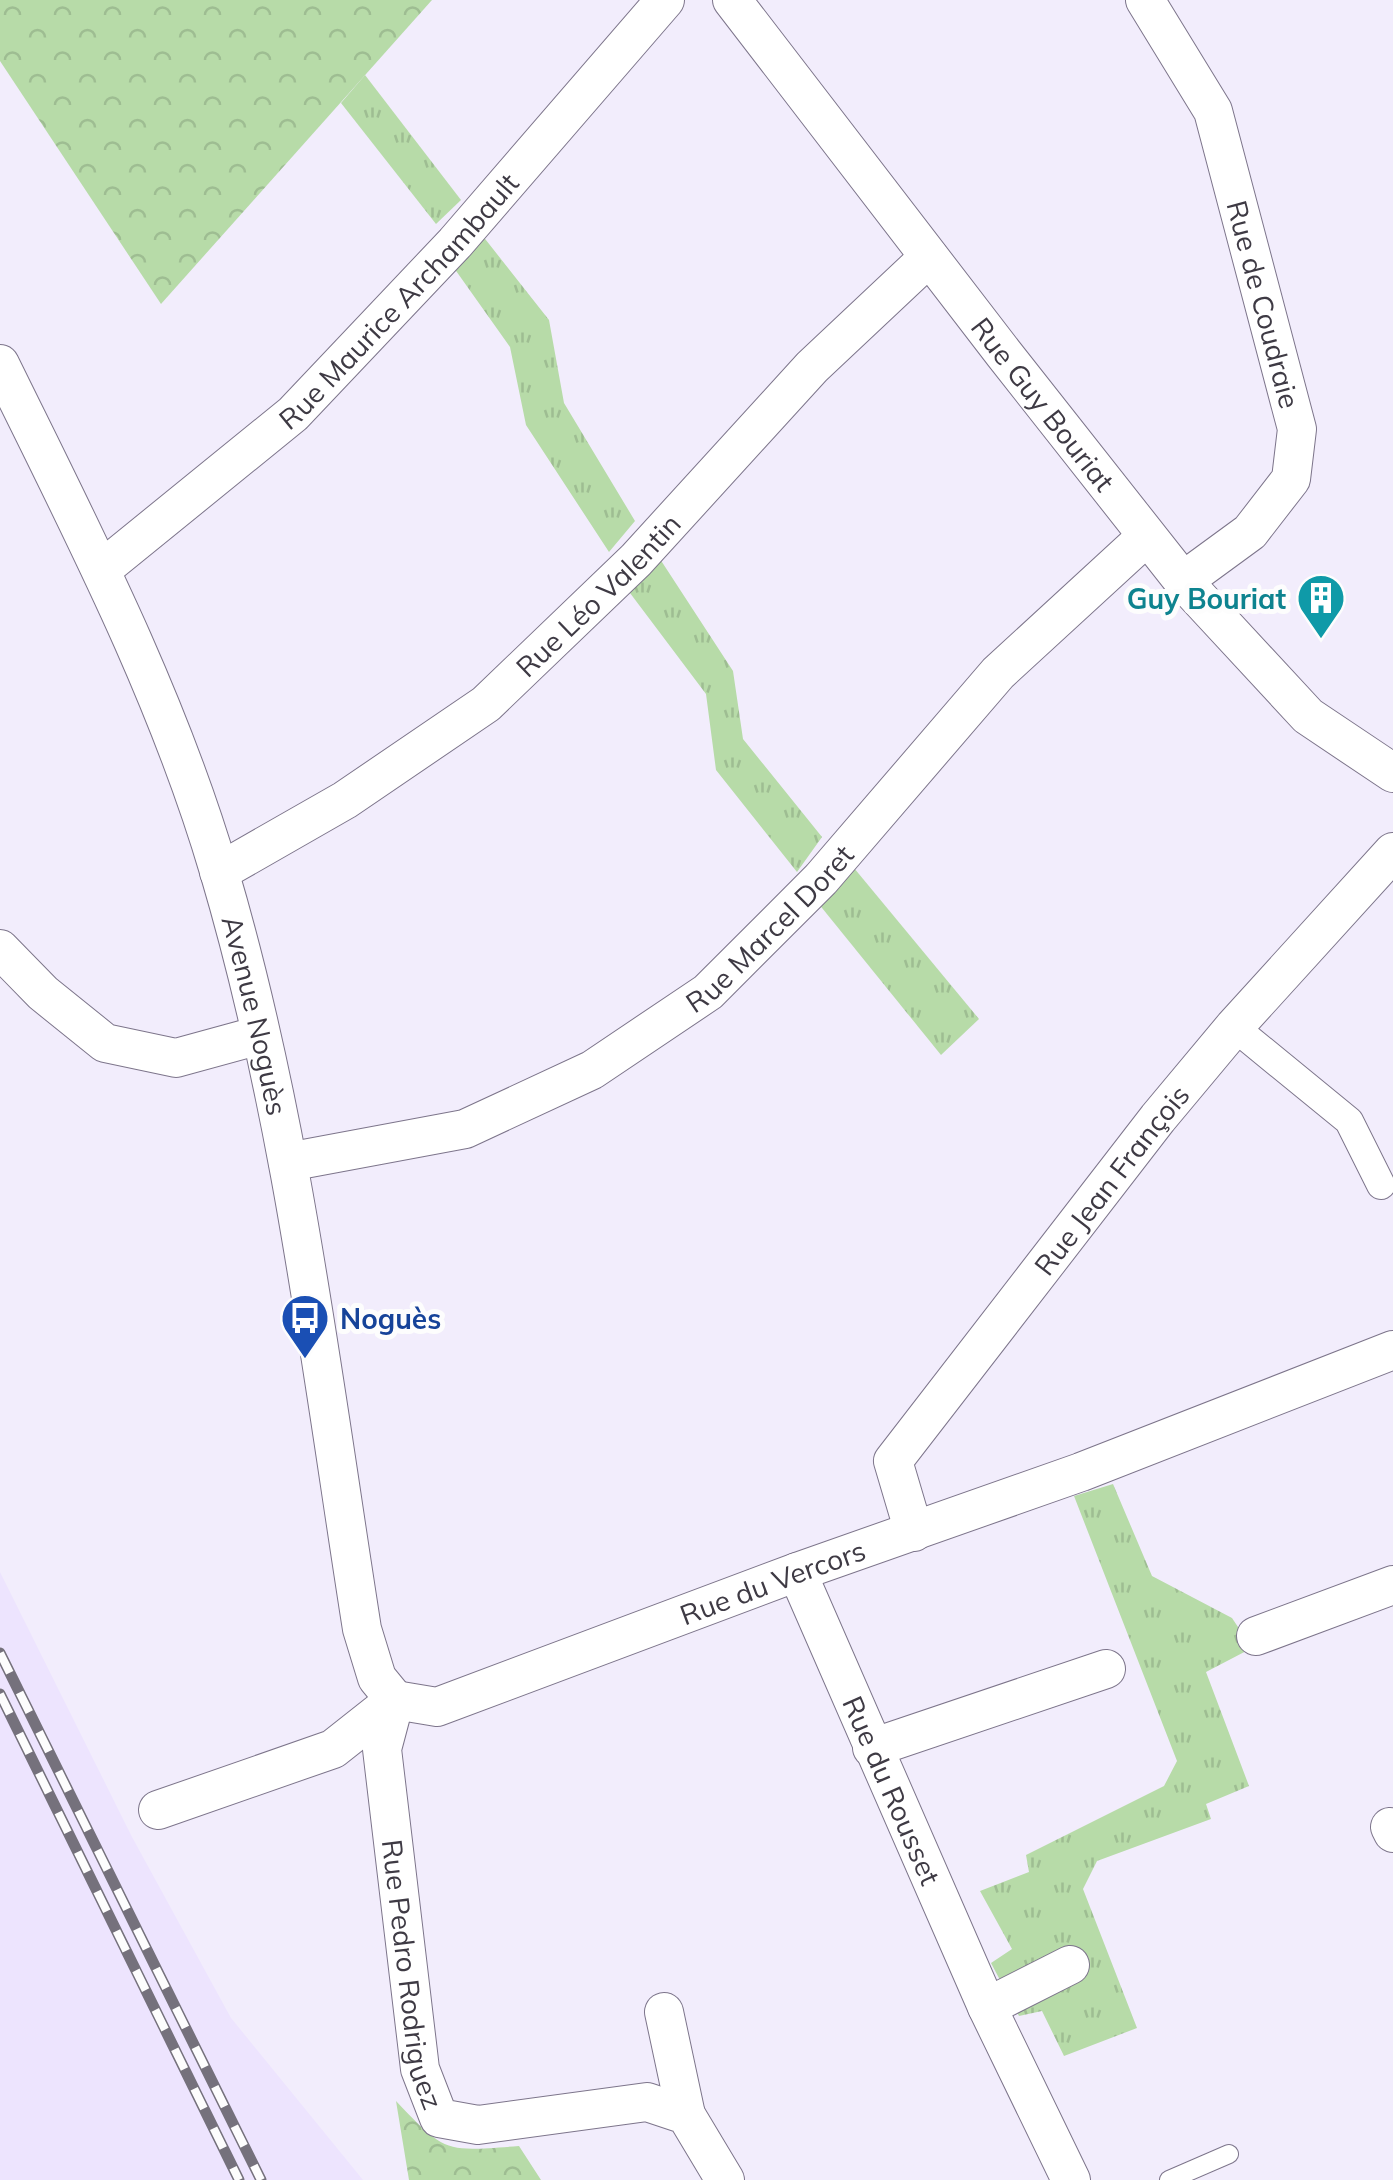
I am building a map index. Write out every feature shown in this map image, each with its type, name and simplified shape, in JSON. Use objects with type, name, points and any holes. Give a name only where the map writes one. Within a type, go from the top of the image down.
[{"type":"street","name":"Rue Maurice Archambault","points":[[101,570],[293,414],[456,244],[665,0]]},
{"type":"street","name":"Rue de Coudraie","points":[[1145,0],[1214,111],[1297,428],[1291,479],[1250,532],[1184,581]]},
{"type":"street","name":"Rue Guy Bouriat","points":[[748,5],[929,257],[1146,536],[1308,716],[1393,773]]},
{"type":"street","name":"Rue Léo Valentin","points":[[219,872],[344,800],[486,704],[636,560],[812,367],[929,257]]},
{"type":"street","name":"Avenue Noguès","points":[[0,364],[161,702],[219,872],[288,1162],[362,1629],[377,1678],[395,1700]]},
{"type":"street","name":"Rue Marcel Doret","points":[[288,1162],[465,1129],[592,1070],[708,992],[821,878],[998,673],[1146,536]]},
{"type":"street","name":"Rue Jean François","points":[[914,1532],[892,1461],[1158,1118],[1234,1027],[1393,852]]},
{"type":"street","points":[[0,949],[43,993],[104,1043],[176,1058],[260,1034]]},
{"type":"street","points":[[1234,1027],[1349,1122],[1381,1185]]},
{"type":"street","name":"Rue du Vercors","points":[[395,1700],[437,1706],[796,1572],[1080,1472],[1393,1350]]},
{"type":"street","name":"Rue du Rousset","points":[[796,1572],[987,2007],[1071,2180]]},
{"type":"street","points":[[1256,1636],[1393,1585]]},
{"type":"street","points":[[872,1748],[1106,1669]]},
{"type":"street","points":[[158,1810],[333,1749],[395,1700]]},
{"type":"street","name":"Rue Pedro Rodriguez","points":[[395,1700],[382,1749],[420,2069],[439,2118],[478,2125],[647,2102],[686,2115]]},
{"type":"street","points":[[987,2007],[1070,1965]]},
{"type":"street","points":[[664,2012],[686,2115],[725,2180]]},
{"type":"lane","points":[[1169,2180],[1229,2154]]},
{"type":"shaded area","points":[[0,1572],[132,1837],[231,2018],[363,2180],[0,2180]]},
{"type":"green space","points":[[0,0],[432,0],[161,304],[0,61]]},
{"type":"green space","points":[[365,75],[461,200],[436,224],[341,103]]},
{"type":"green space","points":[[482,235],[549,320],[564,403],[635,521],[609,552],[526,425],[510,347],[454,268]]},
{"type":"green space","points":[[660,559],[733,671],[743,739],[822,837],[797,872],[716,770],[706,694],[630,593]]},
{"type":"green space","points":[[854,868],[979,1019],[941,1055],[818,903]]},
{"type":"green space","points":[[1113,1484],[1152,1576],[1232,1618],[1252,1648],[1206,1672],[1249,1786],[1206,1804],[1211,1819],[1097,1861],[1083,1889],[1137,2028],[1064,2056],[1042,2011],[1019,2016],[991,1963],[1012,1949],[980,1891],[1029,1872],[1026,1855],[1164,1786],[1177,1761],[1074,1496]]},
{"type":"green space","points":[[396,2101],[426,2132],[449,2146],[519,2146],[541,2180],[409,2180]]},
{"type":"railway","points":[[0,1653],[261,2180]]},
{"type":"railway","points":[[0,1694],[239,2180]]},
{"type":"place","name":"Guy Bouriat","points":[[1321,640]]},
{"type":"place","name":"Noguès","points":[[305,1360]]}]
